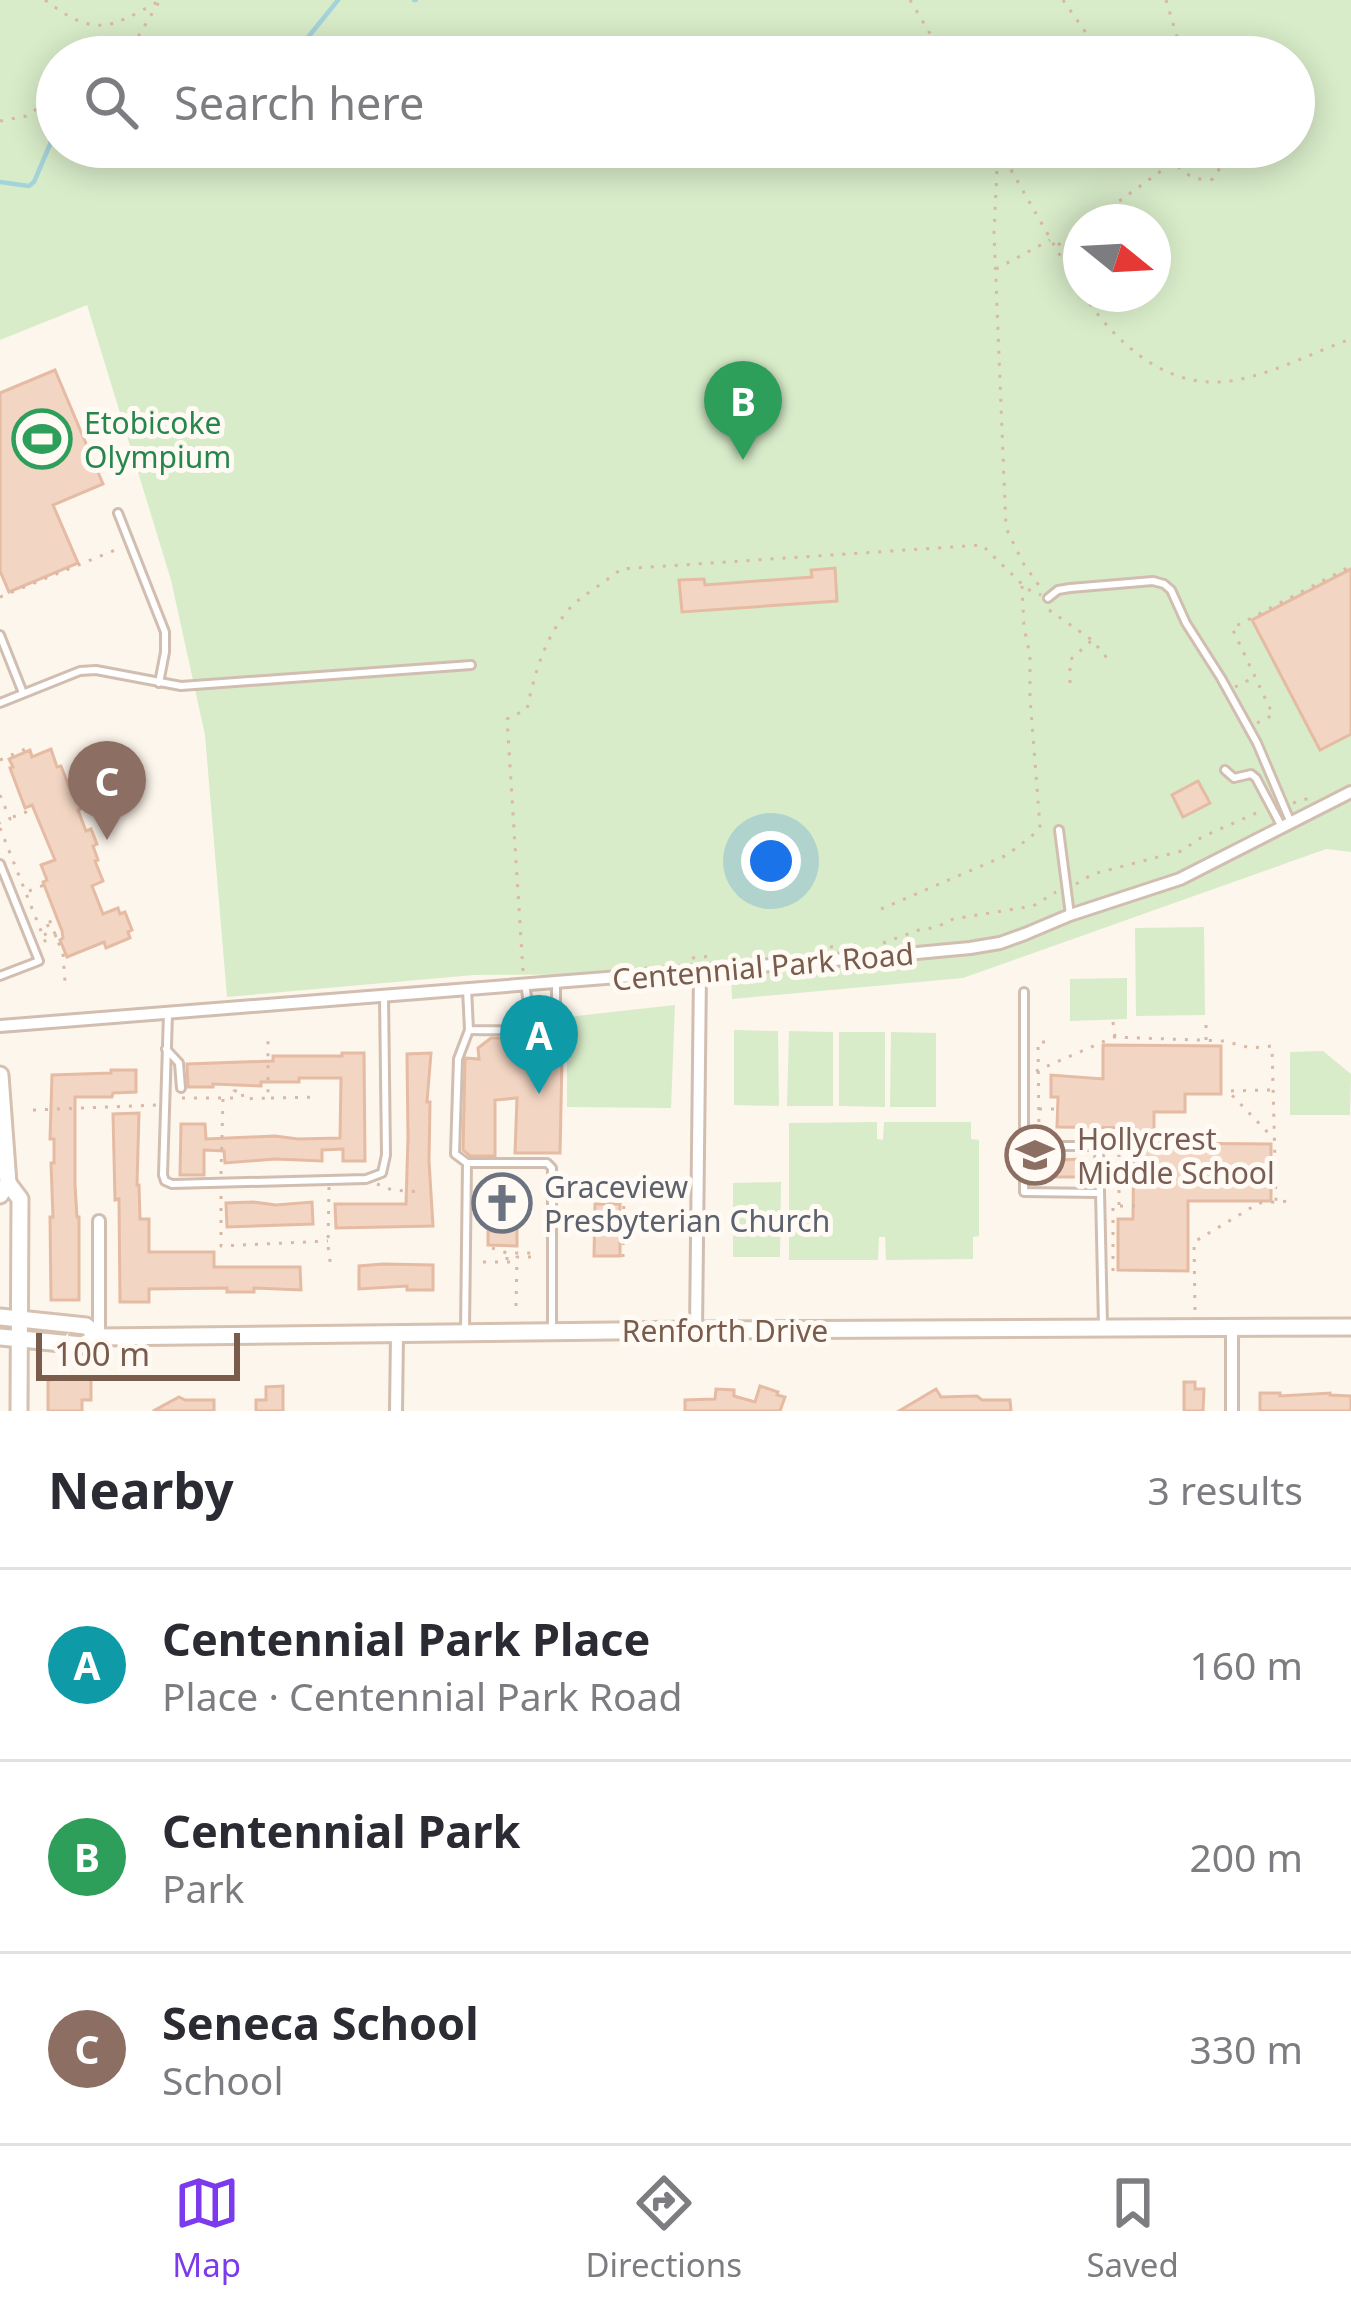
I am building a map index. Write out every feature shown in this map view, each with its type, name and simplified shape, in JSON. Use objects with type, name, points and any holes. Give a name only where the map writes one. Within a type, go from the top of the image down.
[{"type":"main road","points":[[0,1075],[4,1189],[20,1199],[19,1411]]},
{"type":"main road","name":"Renforth Drive","points":[[0,1317],[86,1326],[99,1337]]},
{"type":"main road","name":"Renforth Drive","points":[[0,1337],[82,1345],[99,1337],[1351,1327]]},
{"type":"street","name":"Centennial Park Road","points":[[0,1026],[467,989],[524,978],[556,982],[700,972],[1000,943],[1180,880],[1351,792]]},
{"type":"street","points":[[696,1330],[700,972]]},
{"type":"street","points":[[99,1221],[99,1337]]},
{"type":"street","points":[[1232,1328],[1232,1411]]},
{"type":"street","points":[[396,1411],[398,1334]]},
{"type":"lane","points":[[118,513],[165,632],[159,683]]},
{"type":"lane","points":[[1047,603],[1058,590],[1070,587],[1153,581],[1171,590],[1249,728],[1277,807]]},
{"type":"lane","points":[[0,635],[23,693]]},
{"type":"lane","points":[[0,703],[80,671],[181,686],[471,665]]},
{"type":"lane","points":[[1251,774],[1259,752]]},
{"type":"lane","points":[[1225,770],[1234,778],[1251,774]]},
{"type":"lane","points":[[1251,774],[1261,782],[1286,825]]},
{"type":"lane","points":[[1059,830],[1070,915]]},
{"type":"lane","points":[[0,864],[39,962],[0,976]]},
{"type":"lane","points":[[469,1030],[516,1028],[526,1021],[524,978]]},
{"type":"lane","points":[[556,982],[556,1027]]},
{"type":"lane","points":[[467,989],[469,1030],[458,1059],[455,1154],[467,1163],[547,1163],[552,1168],[552,1332]]},
{"type":"lane","points":[[1024,992],[1024,1192],[1099,1193]]},
{"type":"lane","points":[[168,1013],[165,1181],[366,1179],[382,1173],[386,1156],[384,996]]},
{"type":"lane","points":[[166,1048],[179,1063],[181,1088]]},
{"type":"lane","points":[[1023,1145],[1099,1146],[1103,1329]]},
{"type":"lane","points":[[466,1333],[467,1163]]},
{"type":"path","points":[[45,0],[73,21],[93,27],[133,15],[160,0]]},
{"type":"path","points":[[139,36],[160,0]]},
{"type":"path","points":[[910,0],[931,36]]},
{"type":"path","points":[[1063,0],[1088,36]]},
{"type":"path","points":[[1166,0],[1177,36]]},
{"type":"path","points":[[0,121],[36,110]]},
{"type":"path","points":[[997,168],[994,232],[1006,528],[1047,603]]},
{"type":"path","points":[[1010,168],[1063,259]]},
{"type":"path","points":[[1115,204],[1165,168]]},
{"type":"path","points":[[1182,168],[1196,181],[1213,179],[1220,168]]},
{"type":"path","points":[[996,269],[1052,239]]},
{"type":"path","points":[[1056,246],[1063,241]]},
{"type":"path","points":[[1096,312],[1132,352],[1159,368],[1197,380],[1246,378],[1351,339]]},
{"type":"path","points":[[0,597],[131,544]]},
{"type":"path","points":[[524,978],[507,719],[527,709],[537,666],[574,604],[621,569],[982,545],[1107,658]]},
{"type":"path","points":[[1249,728],[1274,715],[1232,628],[1351,566]]},
{"type":"path","points":[[881,909],[1006,855],[1038,831],[1022,586]]},
{"type":"path","points":[[1070,683],[1070,660],[1092,640]]},
{"type":"path","points":[[1228,690],[1255,677]]},
{"type":"path","points":[[0,760],[30,747]]},
{"type":"path","points":[[874,944],[953,919],[1034,906],[1093,874],[1181,850],[1250,814],[1313,796]]},
{"type":"path","points":[[0,797],[10,819]]},
{"type":"path","points":[[34,809],[0,825],[45,941],[58,934]]},
{"type":"path","points":[[14,897],[44,884]]},
{"type":"path","points":[[43,935],[50,932],[49,919],[64,954],[65,982]]},
{"type":"path","points":[[810,950],[853,945]]},
{"type":"path","points":[[686,959],[721,956]]},
{"type":"path","points":[[1206,1018],[1206,1041]]},
{"type":"path","points":[[1113,1022],[1114,1037]]},
{"type":"path","points":[[1024,1076],[1114,1037],[1272,1046],[1276,1202]]},
{"type":"path","points":[[268,1039],[268,1098]]},
{"type":"path","points":[[1040,1136],[1038,1042],[1052,1042]]},
{"type":"path","points":[[34,1110],[235,1098],[234,1091],[242,1090],[243,1099],[317,1097]]},
{"type":"path","points":[[1272,1090],[1228,1090],[1276,1141]]},
{"type":"path","points":[[1039,1092],[1051,1092]]},
{"type":"path","points":[[223,1098],[221,1246],[328,1241]]},
{"type":"path","points":[[1039,1109],[1061,1109]]},
{"type":"path","points":[[1099,1136],[1119,1136],[1119,1206]]},
{"type":"path","points":[[330,1179],[331,1268]]},
{"type":"path","points":[[366,1179],[392,1190],[422,1192]]},
{"type":"path","points":[[623,1258],[624,1189]]},
{"type":"path","points":[[1196,1312],[1194,1242],[1259,1203],[1292,1201]]},
{"type":"path","points":[[1113,1283],[1113,1206],[1142,1205]]},
{"type":"path","points":[[492,1248],[533,1253],[532,1257],[518,1257],[516,1306]]},
{"type":"path","points":[[507,1251],[507,1262]]},
{"type":"path","points":[[483,1262],[518,1262]]},
{"type":"green space","points":[[0,0],[1351,0],[1351,852],[1326,849],[963,978],[732,999],[731,974],[474,975],[227,997],[205,735],[171,580],[87,305],[0,340]]},
{"type":"green space","points":[[1204,927],[1205,1015],[1136,1016],[1135,928]]},
{"type":"green space","points":[[1127,978],[1127,1019],[1070,1021],[1070,979]]},
{"type":"green space","points":[[675,1005],[671,1108],[567,1107],[567,1017]]},
{"type":"green space","points":[[734,1030],[778,1031],[779,1106],[734,1105]]},
{"type":"green space","points":[[789,1031],[833,1032],[833,1106],[787,1106]]},
{"type":"green space","points":[[839,1032],[885,1032],[885,1107],[839,1106]]},
{"type":"green space","points":[[891,1032],[936,1033],[936,1107],[890,1107]]},
{"type":"green space","points":[[1323,1051],[1351,1074],[1350,1115],[1290,1115],[1290,1052]]},
{"type":"green space","points":[[877,1122],[877,1139],[883,1140],[884,1122],[971,1122],[971,1139],[979,1140],[979,1236],[973,1237],[973,1259],[886,1260],[885,1237],[879,1237],[878,1260],[789,1260],[789,1123]]},
{"type":"green space","points":[[781,1182],[780,1257],[733,1257],[733,1183]]},
{"type":"building","name":"Etobicoke Olympium","points":[[55,370],[103,484],[53,505],[78,563],[9,592],[0,571],[0,393]]},
{"type":"building","points":[[835,568],[837,601],[682,612],[679,580],[704,579],[705,585],[812,577],[811,570]]},
{"type":"building","points":[[1351,569],[1351,734],[1320,750],[1252,620]]},
{"type":"building","points":[[51,749],[70,789],[75,787],[86,831],[91,829],[97,844],[93,846],[95,861],[103,881],[92,886],[103,914],[118,908],[120,914],[125,912],[132,930],[130,938],[106,948],[104,942],[67,957],[43,882],[47,880],[41,865],[55,860],[32,805],[25,808],[9,759],[30,750],[32,757]]},
{"type":"building","points":[[1198,781],[1210,803],[1183,817],[1172,795]]},
{"type":"building","points":[[491,1038],[548,1038],[547,1058],[562,1058],[560,1153],[515,1153],[517,1098],[495,1100],[495,1156],[470,1156],[463,1150],[465,1060],[479,1059],[478,1048]]},
{"type":"building","points":[[1103,1045],[1221,1046],[1221,1094],[1185,1094],[1185,1112],[1154,1112],[1154,1143],[1271,1144],[1271,1201],[1188,1201],[1188,1271],[1118,1270],[1118,1219],[1133,1219],[1134,1128],[1057,1127],[1058,1097],[1051,1097],[1051,1075],[1103,1079]]},
{"type":"building","points":[[364,1053],[365,1161],[343,1161],[343,1149],[322,1150],[322,1161],[225,1163],[224,1151],[204,1150],[204,1175],[180,1175],[181,1124],[205,1124],[206,1139],[340,1138],[341,1078],[188,1087],[187,1064]]},
{"type":"building","points":[[431,1053],[427,1102],[433,1226],[336,1228],[335,1204],[406,1204],[407,1054]]},
{"type":"building","points":[[136,1070],[136,1092],[75,1097],[79,1300],[51,1300],[52,1075]]},
{"type":"building","points":[[139,1113],[137,1185],[140,1219],[149,1219],[149,1252],[214,1252],[214,1267],[300,1267],[301,1290],[149,1289],[149,1302],[120,1302],[113,1114]]},
{"type":"building","points":[[1083,1159],[1083,1177],[1055,1177],[1055,1160]]},
{"type":"building","points":[[312,1202],[313,1224],[227,1227],[226,1203]]},
{"type":"building","points":[[595,1204],[620,1204],[620,1256],[594,1256]]},
{"type":"building","points":[[488,1229],[517,1229],[517,1246],[488,1245]]},
{"type":"building","points":[[433,1265],[433,1290],[407,1290],[407,1286],[359,1289],[359,1266]]},
{"type":"building","points":[[91,1379],[91,1400],[82,1400],[82,1411],[48,1411],[48,1380]]},
{"type":"building","points":[[1184,1382],[1195,1382],[1195,1389],[1204,1389],[1203,1411],[1184,1411]]},
{"type":"building","points":[[283,1386],[283,1411],[256,1411],[256,1400],[266,1400],[266,1387]]},
{"type":"building","points":[[760,1386],[785,1397],[780,1411],[685,1411],[685,1400],[715,1399],[716,1389],[734,1390],[734,1396],[755,1402]]},
{"type":"building","points":[[936,1389],[941,1397],[1010,1400],[1011,1411],[899,1411]]},
{"type":"building","points":[[1260,1393],[1351,1396],[1351,1411],[1260,1411]]},
{"type":"building","points":[[179,1397],[214,1400],[214,1411],[153,1411]]},
{"type":"waterway","points":[[309,36],[338,0]]},
{"type":"waterway","points":[[0,182],[29,186],[40,168]]},
{"type":"place","name":"Etobicoke Olympium","points":[[42,439]]},
{"type":"place","name":"Centennial Park","points":[[743,460]]},
{"type":"place","name":"Seneca School","points":[[107,840]]},
{"type":"place","name":"Centennial Park Place","points":[[539,1094]]},
{"type":"place","name":"Hollycrest Middle School","points":[[1035,1155]]},
{"type":"place","name":"Graceview Presbyterian Church","points":[[502,1203]]}]
